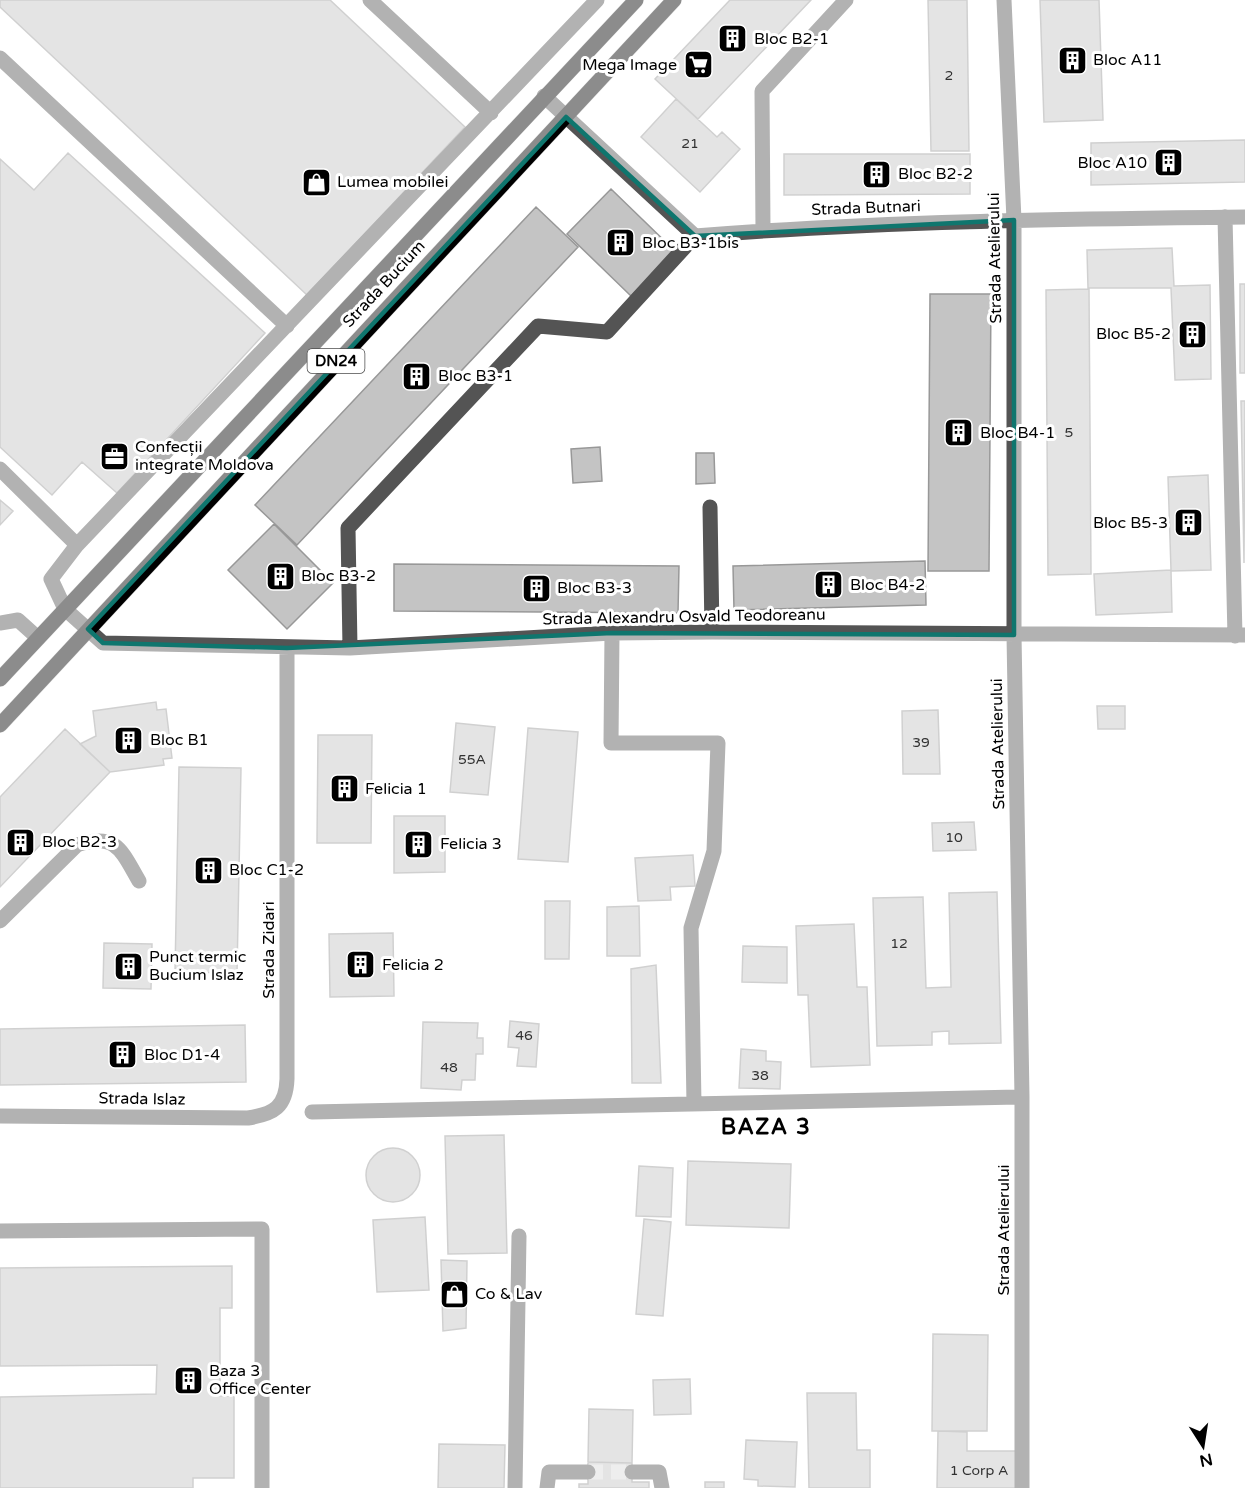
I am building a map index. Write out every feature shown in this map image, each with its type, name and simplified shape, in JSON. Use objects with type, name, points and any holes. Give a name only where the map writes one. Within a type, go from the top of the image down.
[{"type":"main road","name":"Strada Bucium","points":[[0,679],[636,0]]},
{"type":"main road","name":"Strada Bucium","points":[[0,725],[674,0]]},
{"type":"street","points":[[369,0],[491,113]]},
{"type":"street","points":[[65,609],[51,579],[77,545],[597,0]]},
{"type":"street","points":[[763,230],[762,91],[846,0]]},
{"type":"street","name":"Strada Atelierului","points":[[1004,0],[1014,219],[1014,635],[1022,1097],[1022,1488]]},
{"type":"street","points":[[0,58],[287,326]]},
{"type":"street","points":[[350,648],[348,528],[538,326],[607,332],[695,236],[544,96]]},
{"type":"street","points":[[1226,217],[1238,386],[1240,636]]},
{"type":"street","name":"Strada Butnari","points":[[695,236],[763,230],[1014,219],[1245,217]]},
{"type":"street","points":[[0,469],[77,545]]},
{"type":"street","points":[[710,507],[712,632]]},
{"type":"street","name":"Strada Alexandru Osvald Teodoreanu","points":[[65,609],[103,643],[287,648],[350,648],[612,633],[1240,636]]},
{"type":"street","points":[[0,623],[18,621],[38,638]]},
{"type":"street","points":[[612,633],[611,743],[718,743],[714,851],[691,928],[694,1104]]},
{"type":"street","name":"Strada Zidari","points":[[280,1106],[286,1092],[287,1079],[287,648]]},
{"type":"street","points":[[0,921],[77,845],[92,840],[105,839],[121,849],[139,881]]},
{"type":"street","points":[[312,1112],[1022,1097]]},
{"type":"street","name":"Strada Islaz","points":[[0,1116],[248,1118],[268,1115],[280,1106]]},
{"type":"street","points":[[0,1231],[262,1229],[262,1488]]},
{"type":"street","points":[[515,1488],[519,1236]]},
{"type":"street","points":[[547,1488],[549,1472],[588,1472]]},
{"type":"street","points":[[632,1472],[659,1472],[662,1488]]},
{"type":"highlighted area","points":[[566,117],[695,236],[1014,220],[1014,635],[612,633],[287,648],[103,643],[88,629]]},
{"type":"building","points":[[0,0],[330,0],[465,127],[307,295],[0,7]]},
{"type":"building","name":"Bloc B2-1","points":[[730,0],[811,0],[698,119],[655,79]]},
{"type":"building","name":"Bloc B2-2","points":[[928,0],[967,0],[969,151],[931,151]]},
{"type":"building","name":"Bloc A11","points":[[1040,0],[1099,0],[1103,120],[1044,122]]},
{"type":"building","points":[[676,99],[717,137],[722,132],[740,149],[700,192],[641,137]]},
{"type":"building","name":"Bloc A10","points":[[1245,140],[1245,182],[1091,185],[1091,143]]},
{"type":"building","points":[[68,153],[265,333],[117,493],[82,462],[52,495],[0,447],[0,159],[34,190]]},
{"type":"building","name":"Bloc B2-2","points":[[784,154],[970,154],[970,194],[784,195]]},
{"type":"building","name":"Bloc B3-1bis","points":[[611,189],[675,251],[631,296],[567,234]]},
{"type":"building","name":"Bloc B3-1","points":[[536,207],[578,247],[297,545],[255,505]]},
{"type":"building","name":"Bloc B5-2","points":[[1172,248],[1174,286],[1210,285],[1211,379],[1175,380],[1171,288],[1088,288],[1087,250]]},
{"type":"building","name":"Bloc B5-2","points":[[1172,248],[1174,286],[1210,285],[1211,379],[1175,380],[1171,288],[1088,288],[1087,250]]},
{"type":"building","points":[[1240,284],[1245,284],[1245,373],[1240,373]]},
{"type":"building","points":[[1089,289],[1091,574],[1048,575],[1046,290]]},
{"type":"building","name":"Bloc B4-1","points":[[930,294],[991,294],[989,571],[928,571]]},
{"type":"building","points":[[1241,401],[1245,401],[1244,563]]},
{"type":"building","points":[[600,447],[602,481],[573,483],[571,449]]},
{"type":"building","points":[[696,453],[714,453],[715,483],[696,484]]},
{"type":"building","name":"Bloc B5-3","points":[[1208,475],[1211,570],[1171,571],[1172,612],[1096,615],[1094,574],[1171,570],[1168,477]]},
{"type":"building","points":[[0,500],[13,511],[0,525]]},
{"type":"building","name":"Bloc B3-2","points":[[274,524],[333,583],[287,629],[228,570]]},
{"type":"building","name":"Bloc B4-2","points":[[925,561],[926,605],[734,610],[733,566]]},
{"type":"building","name":"Bloc B3-3","points":[[394,564],[679,566],[678,613],[394,611]]},
{"type":"building","name":"Bloc B1","points":[[156,702],[157,710],[166,709],[172,758],[163,759],[164,765],[110,772],[80,744],[96,736],[93,711]]},
{"type":"building","points":[[1097,706],[1125,706],[1125,729],[1098,729]]},
{"type":"building","points":[[938,710],[940,774],[903,774],[902,711]]},
{"type":"building","points":[[456,723],[495,727],[488,795],[450,792]]},
{"type":"building","points":[[528,728],[578,732],[568,862],[518,859]]},
{"type":"building","name":"Bloc B2-3","points":[[65,729],[110,772],[0,887],[0,797]]},
{"type":"building","name":"Felicia 1","points":[[318,735],[372,735],[371,843],[317,843]]},
{"type":"building","name":"Bloc C1-2","points":[[179,767],[241,768],[237,973],[175,972]]},
{"type":"building","name":"Felicia 3","points":[[394,816],[445,816],[445,872],[394,873]]},
{"type":"building","points":[[974,822],[976,850],[933,851],[932,823]]},
{"type":"building","points":[[693,855],[695,886],[670,887],[671,900],[638,901],[635,858]]},
{"type":"building","points":[[997,892],[1001,1043],[949,1044],[949,1031],[932,1032],[932,1045],[877,1046],[873,898],[923,897],[926,988],[951,987],[949,893]]},
{"type":"building","points":[[545,901],[570,901],[569,959],[545,959]]},
{"type":"building","points":[[639,906],[640,956],[607,956],[607,907]]},
{"type":"building","points":[[854,924],[857,987],[867,987],[870,1065],[811,1067],[808,995],[798,995],[796,926]]},
{"type":"building","name":"Felicia 2","points":[[393,933],[394,996],[330,997],[329,934]]},
{"type":"building","name":"Punct termic Bucium Islaz","points":[[104,943],[152,944],[151,989],[103,988]]},
{"type":"building","points":[[743,946],[787,947],[787,983],[742,982]]},
{"type":"building","points":[[656,965],[661,1083],[632,1083],[631,969]]},
{"type":"building","points":[[510,1021],[539,1024],[536,1067],[517,1066],[519,1048],[508,1047]]},
{"type":"building","points":[[423,1022],[478,1023],[477,1038],[483,1038],[483,1054],[476,1054],[475,1080],[462,1080],[461,1090],[421,1088]]},
{"type":"building","name":"Bloc D1-4","points":[[245,1025],[246,1082],[0,1085],[0,1029]]},
{"type":"building","points":[[741,1049],[766,1051],[766,1061],[781,1062],[780,1089],[739,1088]]},
{"type":"building","points":[[504,1135],[507,1253],[448,1254],[445,1136]]},
{"type":"building","points":[[393,1148],[403,1150],[412,1156],[418,1165],[420,1175],[418,1185],[412,1194],[403,1200],[393,1202],[383,1200],[374,1194],[368,1185],[366,1175],[368,1165],[374,1156],[383,1150]]},
{"type":"building","points":[[688,1161],[791,1164],[789,1228],[686,1225]]},
{"type":"building","points":[[639,1166],[673,1168],[671,1217],[636,1216]]},
{"type":"building","points":[[425,1217],[429,1290],[377,1292],[373,1220]]},
{"type":"building","points":[[644,1219],[671,1222],[663,1316],[636,1314]]},
{"type":"building","name":"Co & Lav","points":[[441,1260],[467,1261],[466,1328],[443,1331]]},
{"type":"building","name":"Baza 3 Office Center","points":[[232,1266],[232,1308],[220,1308],[220,1396],[234,1396],[234,1478],[193,1478],[193,1488],[0,1488],[0,1397],[156,1394],[157,1365],[0,1366],[0,1268]]},
{"type":"building","points":[[933,1334],[988,1335],[987,1431],[932,1431]]},
{"type":"building","points":[[690,1379],[691,1414],[654,1415],[653,1380]]},
{"type":"building","points":[[807,1393],[856,1393],[857,1450],[870,1450],[870,1488],[809,1488]]},
{"type":"building","points":[[589,1409],[633,1410],[632,1463],[588,1462]]},
{"type":"building","points":[[938,1431],[967,1432],[967,1451],[1021,1451],[1020,1488],[937,1488]]},
{"type":"building","points":[[746,1440],[797,1442],[795,1487],[758,1486],[758,1480],[744,1479]]},
{"type":"building","points":[[439,1444],[505,1445],[504,1488],[438,1488]]},
{"type":"building","points":[[588,1462],[632,1463],[632,1482],[649,1482],[649,1488],[579,1488],[579,1484],[588,1484]]},
{"type":"building","points":[[705,1482],[724,1482],[724,1488],[705,1488]]},
{"type":"tunnel","points":[[588,1472],[632,1472]]},
{"type":"place","name":"Bloc B2-1","points":[[733,39]]},
{"type":"place","name":"Bloc A11","points":[[1072,60]]},
{"type":"place","name":"Mega Image","points":[[698,65]]},
{"type":"place","name":"Bloc A10","points":[[1168,163]]},
{"type":"place","name":"Bloc B2-2","points":[[877,174]]},
{"type":"place","name":"Lumea mobilei","points":[[316,182]]},
{"type":"place","name":"Bloc B3-1bis","points":[[621,243]]},
{"type":"place","name":"Bloc B5-2","points":[[1192,334]]},
{"type":"place","name":"Bloc B3-1","points":[[417,376]]},
{"type":"place","name":"Bloc B4-1","points":[[959,433]]},
{"type":"place","name":"Confecții integrate Moldova","points":[[114,456]]},
{"type":"place","name":"Bloc B5-3","points":[[1189,523]]},
{"type":"place","name":"Bloc B3-2","points":[[280,576]]},
{"type":"place","name":"Bloc B4-2","points":[[829,585]]},
{"type":"place","name":"Bloc B3-3","points":[[536,588]]},
{"type":"place","name":"Bloc B1","points":[[129,740]]},
{"type":"place","name":"Felicia 1","points":[[344,789]]},
{"type":"place","name":"Bloc B2-3","points":[[21,842]]},
{"type":"place","name":"Felicia 3","points":[[419,844]]},
{"type":"place","name":"Bloc C1-2","points":[[208,870]]},
{"type":"place","name":"Felicia 2","points":[[361,965]]},
{"type":"place","name":"Punct termic Bucium Islaz","points":[[128,966]]},
{"type":"place","name":"Bloc D1-4","points":[[123,1055]]},
{"type":"place","name":"Co & Lav","points":[[454,1294]]},
{"type":"place","name":"Baza 3 Office Center","points":[[188,1380]]},
{"type":"district","name":"BAZA 3","points":[[766,1127]]}]
